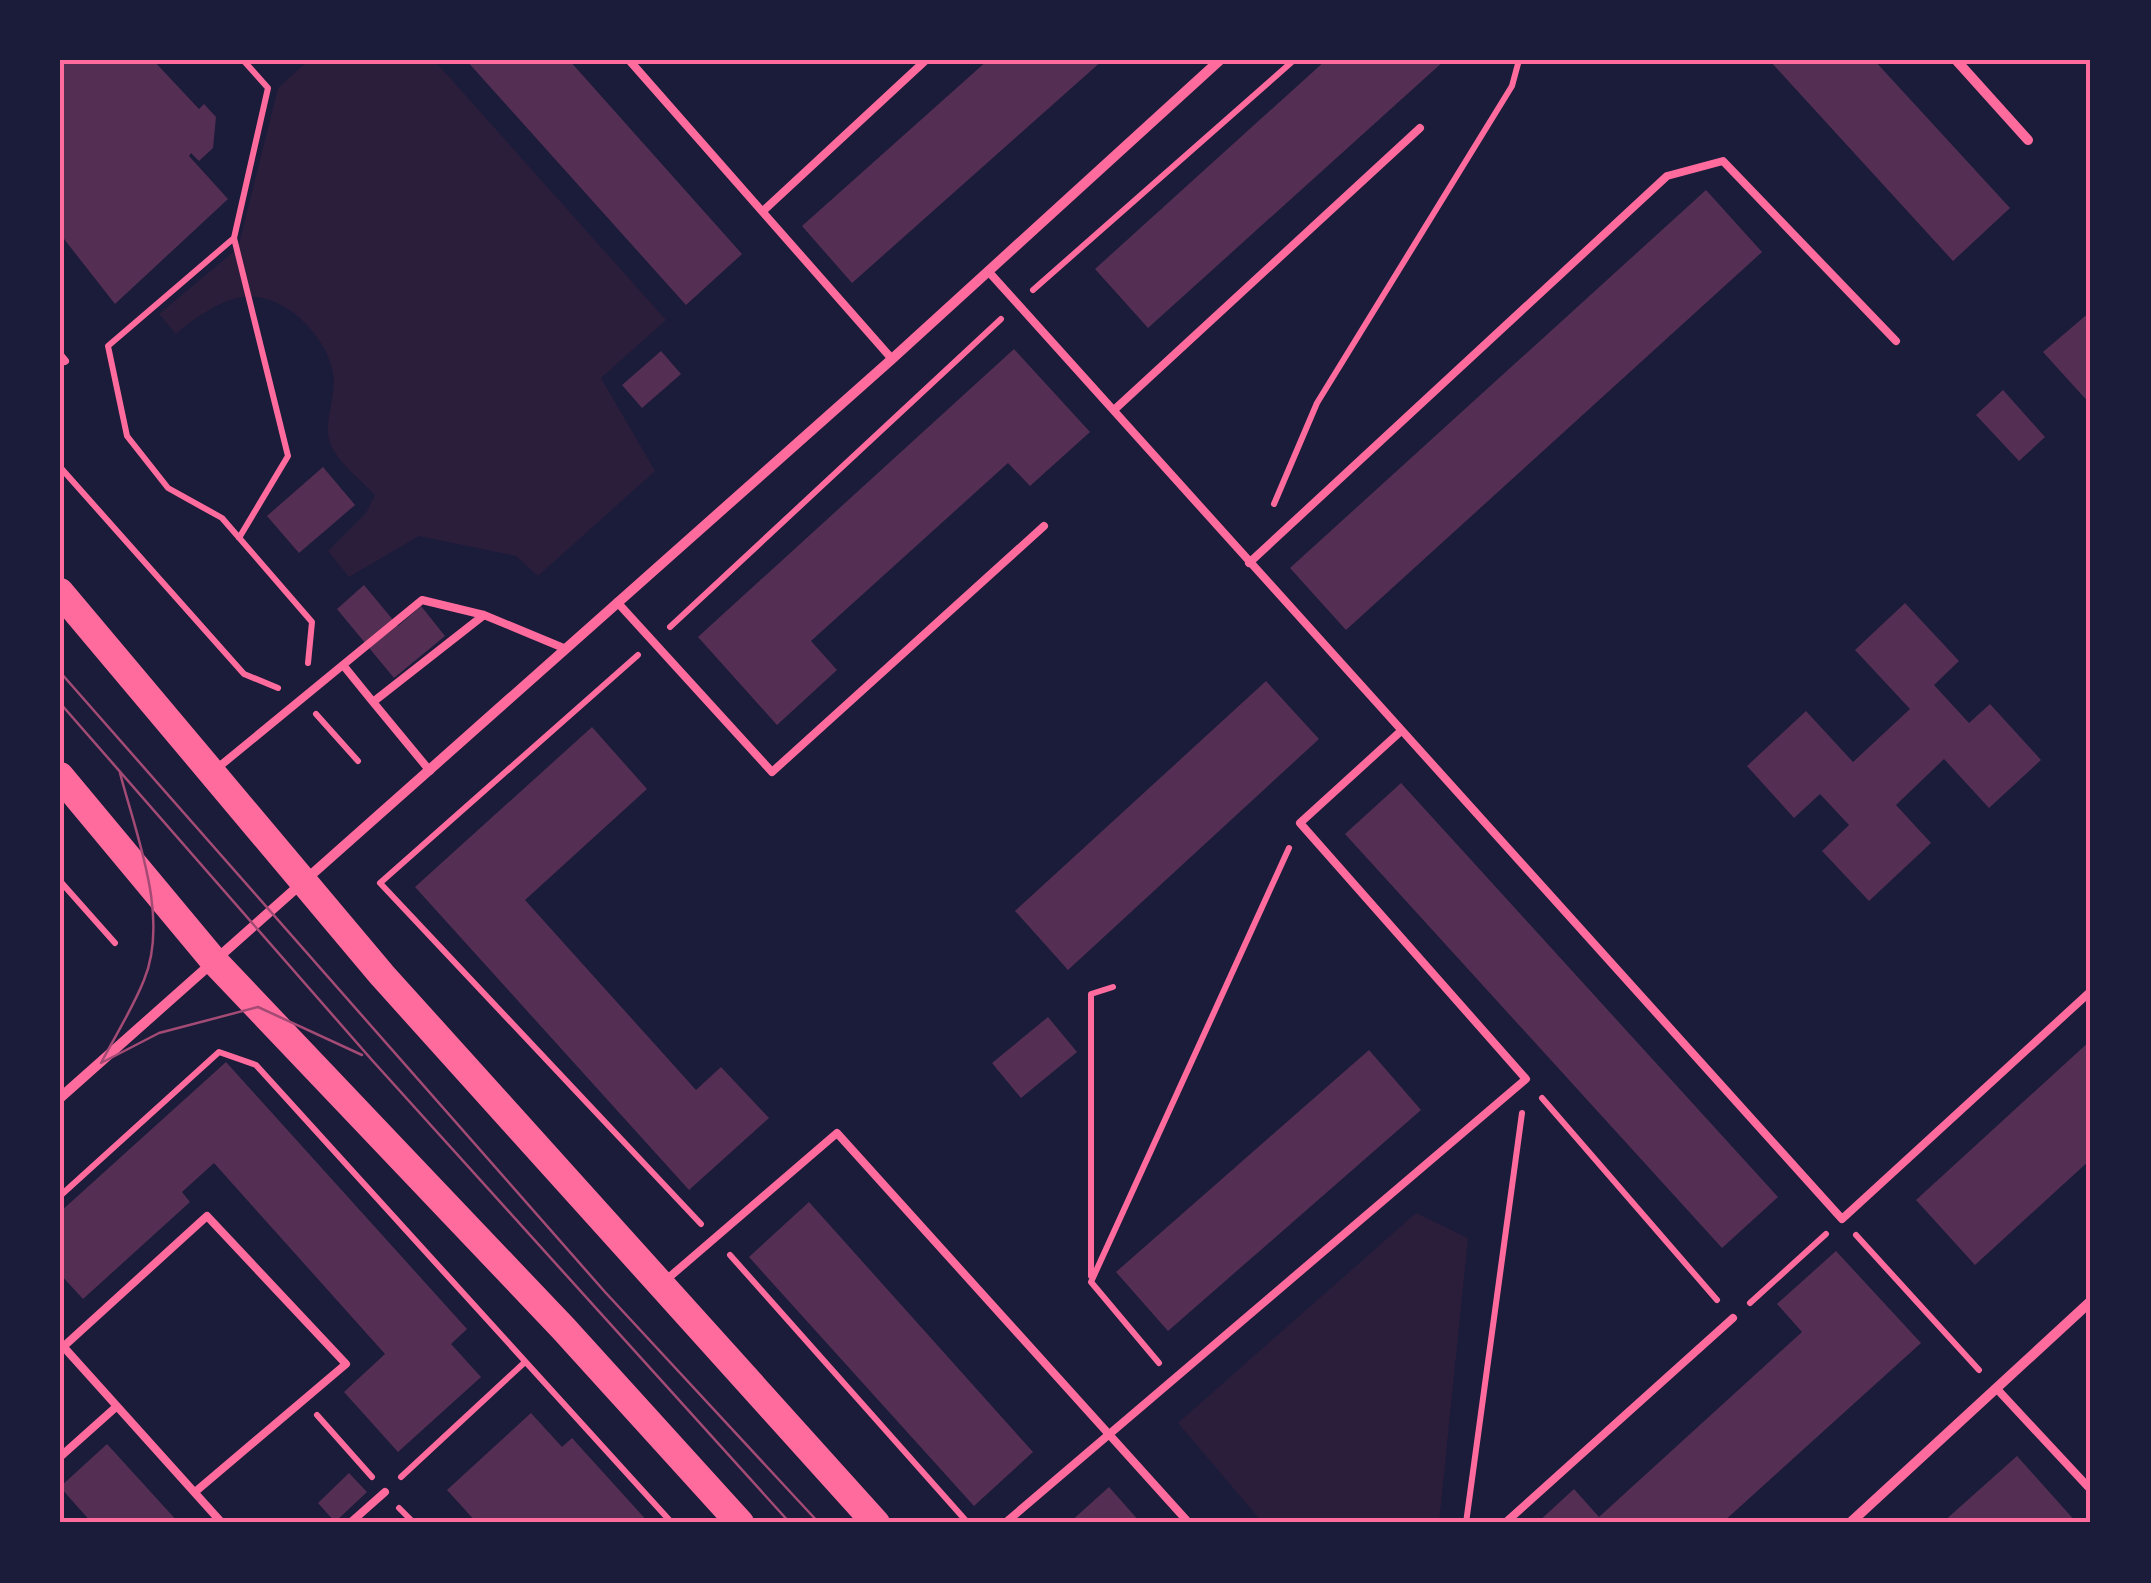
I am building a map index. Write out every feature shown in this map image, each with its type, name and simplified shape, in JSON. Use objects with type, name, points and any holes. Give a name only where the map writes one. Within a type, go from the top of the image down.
[{"type":"highway","points":[[60,592],[382,975],[876,1523]]},
{"type":"highway","points":[[60,776],[214,961],[563,1328],[740,1523]]},
{"type":"street","points":[[60,1098],[892,359],[1220,60]]},
{"type":"street","points":[[1956,60],[2028,140]]},
{"type":"street","points":[[1850,1523],[2091,1301]]},
{"type":"lane","points":[[629,60],[892,359]]},
{"type":"lane","points":[[763,211],[926,60]]},
{"type":"lane","points":[[1114,410],[1420,128]]},
{"type":"lane","points":[[1249,563],[1668,176],[1723,161],[1896,341]]},
{"type":"lane","points":[[988,271],[1842,1219],[2091,991]]},
{"type":"lane","points":[[617,602],[772,772],[1044,526]]},
{"type":"lane","points":[[214,772],[422,600],[484,615],[566,649]]},
{"type":"lane","points":[[372,702],[484,615]]},
{"type":"lane","points":[[343,664],[430,772]]},
{"type":"lane","points":[[1006,1523],[1526,1080],[1300,824],[1401,731]]},
{"type":"lane","points":[[659,1286],[837,1134],[1189,1523]]},
{"type":"lane","points":[[194,1492],[346,1364],[208,1216],[62,1345],[116,1407],[222,1523]]},
{"type":"lane","points":[[1505,1523],[1733,1318]]},
{"type":"lane","points":[[1997,1389],[2091,1490]]},
{"type":"lane","points":[[60,1457],[116,1407]]},
{"type":"lane","points":[[350,1523],[385,1492]]},
{"type":"path","points":[[239,538],[288,456],[234,238],[268,88],[243,60]]},
{"type":"path","points":[[426,934],[380,883],[653,642],[1017,305],[1294,60]]},
{"type":"path","points":[[1272,510],[1317,404],[1512,86],[1519,60]]},
{"type":"path","points":[[234,238],[108,346],[127,436],[168,488],[222,518],[312,622],[304,699]]},
{"type":"path","points":[[60,467],[244,674],[304,699],[358,761]]},
{"type":"path","points":[[1092,1282],[1300,824]]},
{"type":"path","points":[[60,881],[115,943]]},
{"type":"path","points":[[1113,987],[1091,994],[1092,1282],[1173,1379]]},
{"type":"path","points":[[60,1196],[219,1052],[256,1065],[672,1523]]},
{"type":"path","points":[[1526,1080],[1733,1318],[1842,1219],[1997,1389]]},
{"type":"path","points":[[1466,1523],[1526,1080]]},
{"type":"path","points":[[304,1401],[385,1492],[526,1362]]},
{"type":"shaded area","points":[[309,60],[434,60],[666,320],[601,378],[655,471],[538,576],[516,556],[419,536],[349,577],[328,551],[366,513],[375,495],[344,464],[330,443],[328,426],[334,377],[320,341],[299,317],[257,297],[225,302],[176,334],[159,314],[238,248],[278,88]]},
{"type":"shaded area","points":[[1416,1213],[1468,1238],[1439,1523],[1263,1523],[1178,1423]]},
{"type":"building","points":[[60,60],[153,60],[199,109],[204,104],[216,117],[213,148],[199,161],[191,153],[189,156],[228,199],[115,304],[64,239],[60,241]]},
{"type":"building","points":[[466,60],[569,60],[742,254],[686,305]]},
{"type":"building","points":[[988,60],[1103,60],[852,283],[802,226]]},
{"type":"building","points":[[1326,60],[1445,60],[1148,328],[1095,269]]},
{"type":"building","points":[[1769,60],[1874,60],[2010,208],[1953,261]]},
{"type":"building","points":[[1706,190],[1762,252],[1346,630],[1290,568]]},
{"type":"building","points":[[2091,311],[2091,405],[2043,352]]},
{"type":"building","points":[[1014,349],[1090,432],[1030,486],[1008,463],[811,641],[837,670],[777,725],[698,637]]},
{"type":"building","points":[[661,351],[681,374],[642,408],[622,385]]},
{"type":"building","points":[[2003,390],[2045,437],[2019,461],[1976,415]]},
{"type":"building","points":[[323,467],[355,505],[299,553],[267,516]]},
{"type":"building","points":[[364,585],[398,626],[421,606],[445,636],[394,678],[337,609]]},
{"type":"building","points":[[1905,603],[1959,661],[1934,685],[1969,723],[1990,704],[2041,760],[1989,808],[1944,759],[1896,805],[1931,843],[1869,901],[1822,851],[1849,825],[1820,794],[1794,818],[1747,766],[1806,711],[1853,762],[1910,709],[1855,650]]},
{"type":"building","points":[[1266,681],[1319,739],[1068,970],[1015,911]]},
{"type":"building","points":[[592,727],[647,789],[525,900],[696,1090],[721,1067],[769,1118],[689,1190],[415,887]]},
{"type":"building","points":[[1401,783],[1778,1197],[1722,1248],[1345,834]]},
{"type":"building","points":[[1048,1017],[1077,1052],[1021,1098],[992,1063]]},
{"type":"building","points":[[2091,1040],[2091,1159],[1975,1265],[1916,1200]]},
{"type":"building","points":[[1369,1050],[1421,1110],[1168,1331],[1116,1272]]},
{"type":"building","points":[[226,1062],[467,1329],[451,1344],[481,1377],[398,1452],[344,1392],[385,1354],[214,1163],[182,1192],[190,1202],[83,1299],[60,1274],[60,1212]]},
{"type":"building","points":[[809,1202],[1033,1452],[974,1506],[749,1257]]},
{"type":"building","points":[[1836,1251],[1921,1343],[1722,1523],[1537,1523],[1574,1489],[1599,1517],[1802,1332],[1777,1304]]},
{"type":"building","points":[[531,1413],[562,1447],[572,1438],[649,1523],[477,1523],[447,1490]]},
{"type":"building","points":[[107,1444],[179,1523],[92,1523],[60,1487]]},
{"type":"building","points":[[2017,1456],[2077,1523],[1942,1523]]},
{"type":"building","points":[[349,1473],[367,1492],[335,1522],[318,1503]]},
{"type":"building","points":[[1109,1487],[1141,1523],[1069,1523]]},
{"type":"tram line","points":[[60,672],[605,1292],[819,1523]]},
{"type":"tram line","points":[[60,703],[371,1059],[790,1523]]},
{"type":"tram line","points":[[101,1063],[144,980],[153,930],[148,876],[120,773]]},
{"type":"tram line","points":[[101,1063],[159,1033],[258,1007],[362,1055]]}]
